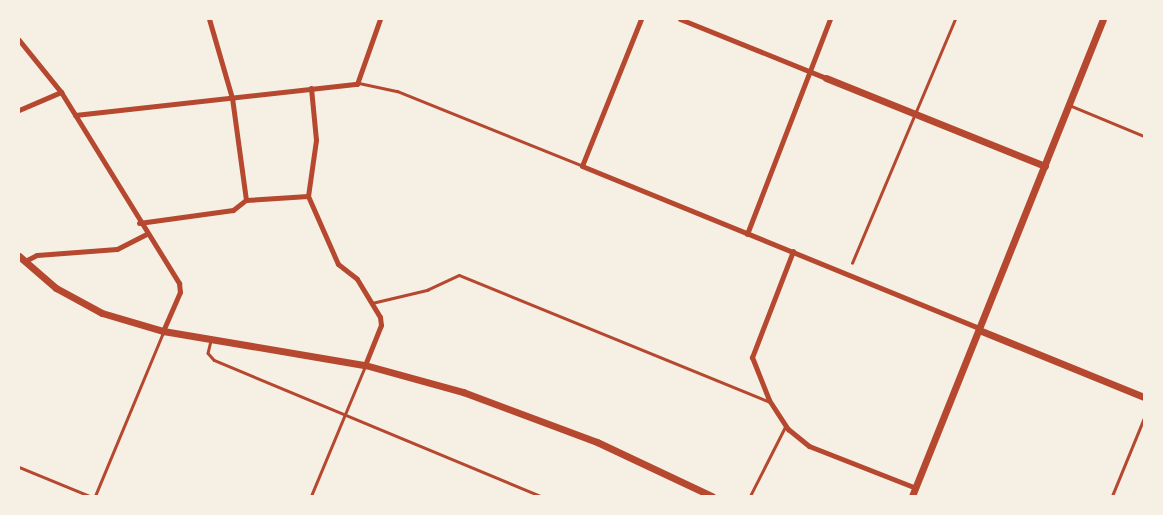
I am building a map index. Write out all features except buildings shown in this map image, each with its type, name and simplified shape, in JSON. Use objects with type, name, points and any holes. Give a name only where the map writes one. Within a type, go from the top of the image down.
[{"type":"street","points":[[209,19],[232,98],[246,200]]},
{"type":"street","points":[[75,115],[358,82],[380,19]]},
{"type":"street","points":[[641,19],[582,166],[1144,397]]},
{"type":"street","points":[[680,19],[1045,166]]},
{"type":"street","points":[[748,234],[813,74],[830,19]]},
{"type":"street","points":[[912,496],[1103,19]]},
{"type":"street","points":[[19,40],[61,92],[180,289],[164,332]]},
{"type":"street","points":[[311,88],[316,140],[308,196],[338,264],[357,279],[372,303],[382,325],[365,365]]},
{"type":"street","points":[[19,110],[61,92]]},
{"type":"street","points":[[139,222],[233,210],[246,200],[308,196]]},
{"type":"street","points":[[25,261],[37,254],[118,249],[146,234]]},
{"type":"street","points":[[793,252],[752,358],[769,400],[786,425],[809,446],[916,488]]},
{"type":"street","points":[[19,256],[56,288],[102,313],[164,332],[365,365],[463,392],[550,422],[712,496]]},
{"type":"lane","points":[[852,263],[955,19]]},
{"type":"lane","points":[[358,82],[397,91],[582,166]]},
{"type":"lane","points":[[1069,105],[1144,136]]},
{"type":"lane","points":[[372,303],[427,290],[459,275],[769,400]]},
{"type":"lane","points":[[94,496],[164,332]]},
{"type":"lane","points":[[212,340],[208,353],[214,360],[540,496]]},
{"type":"lane","points":[[311,496],[365,365]]},
{"type":"lane","points":[[1112,496],[1144,418]]},
{"type":"lane","points":[[750,496],[786,425]]},
{"type":"lane","points":[[19,467],[90,496]]}]
